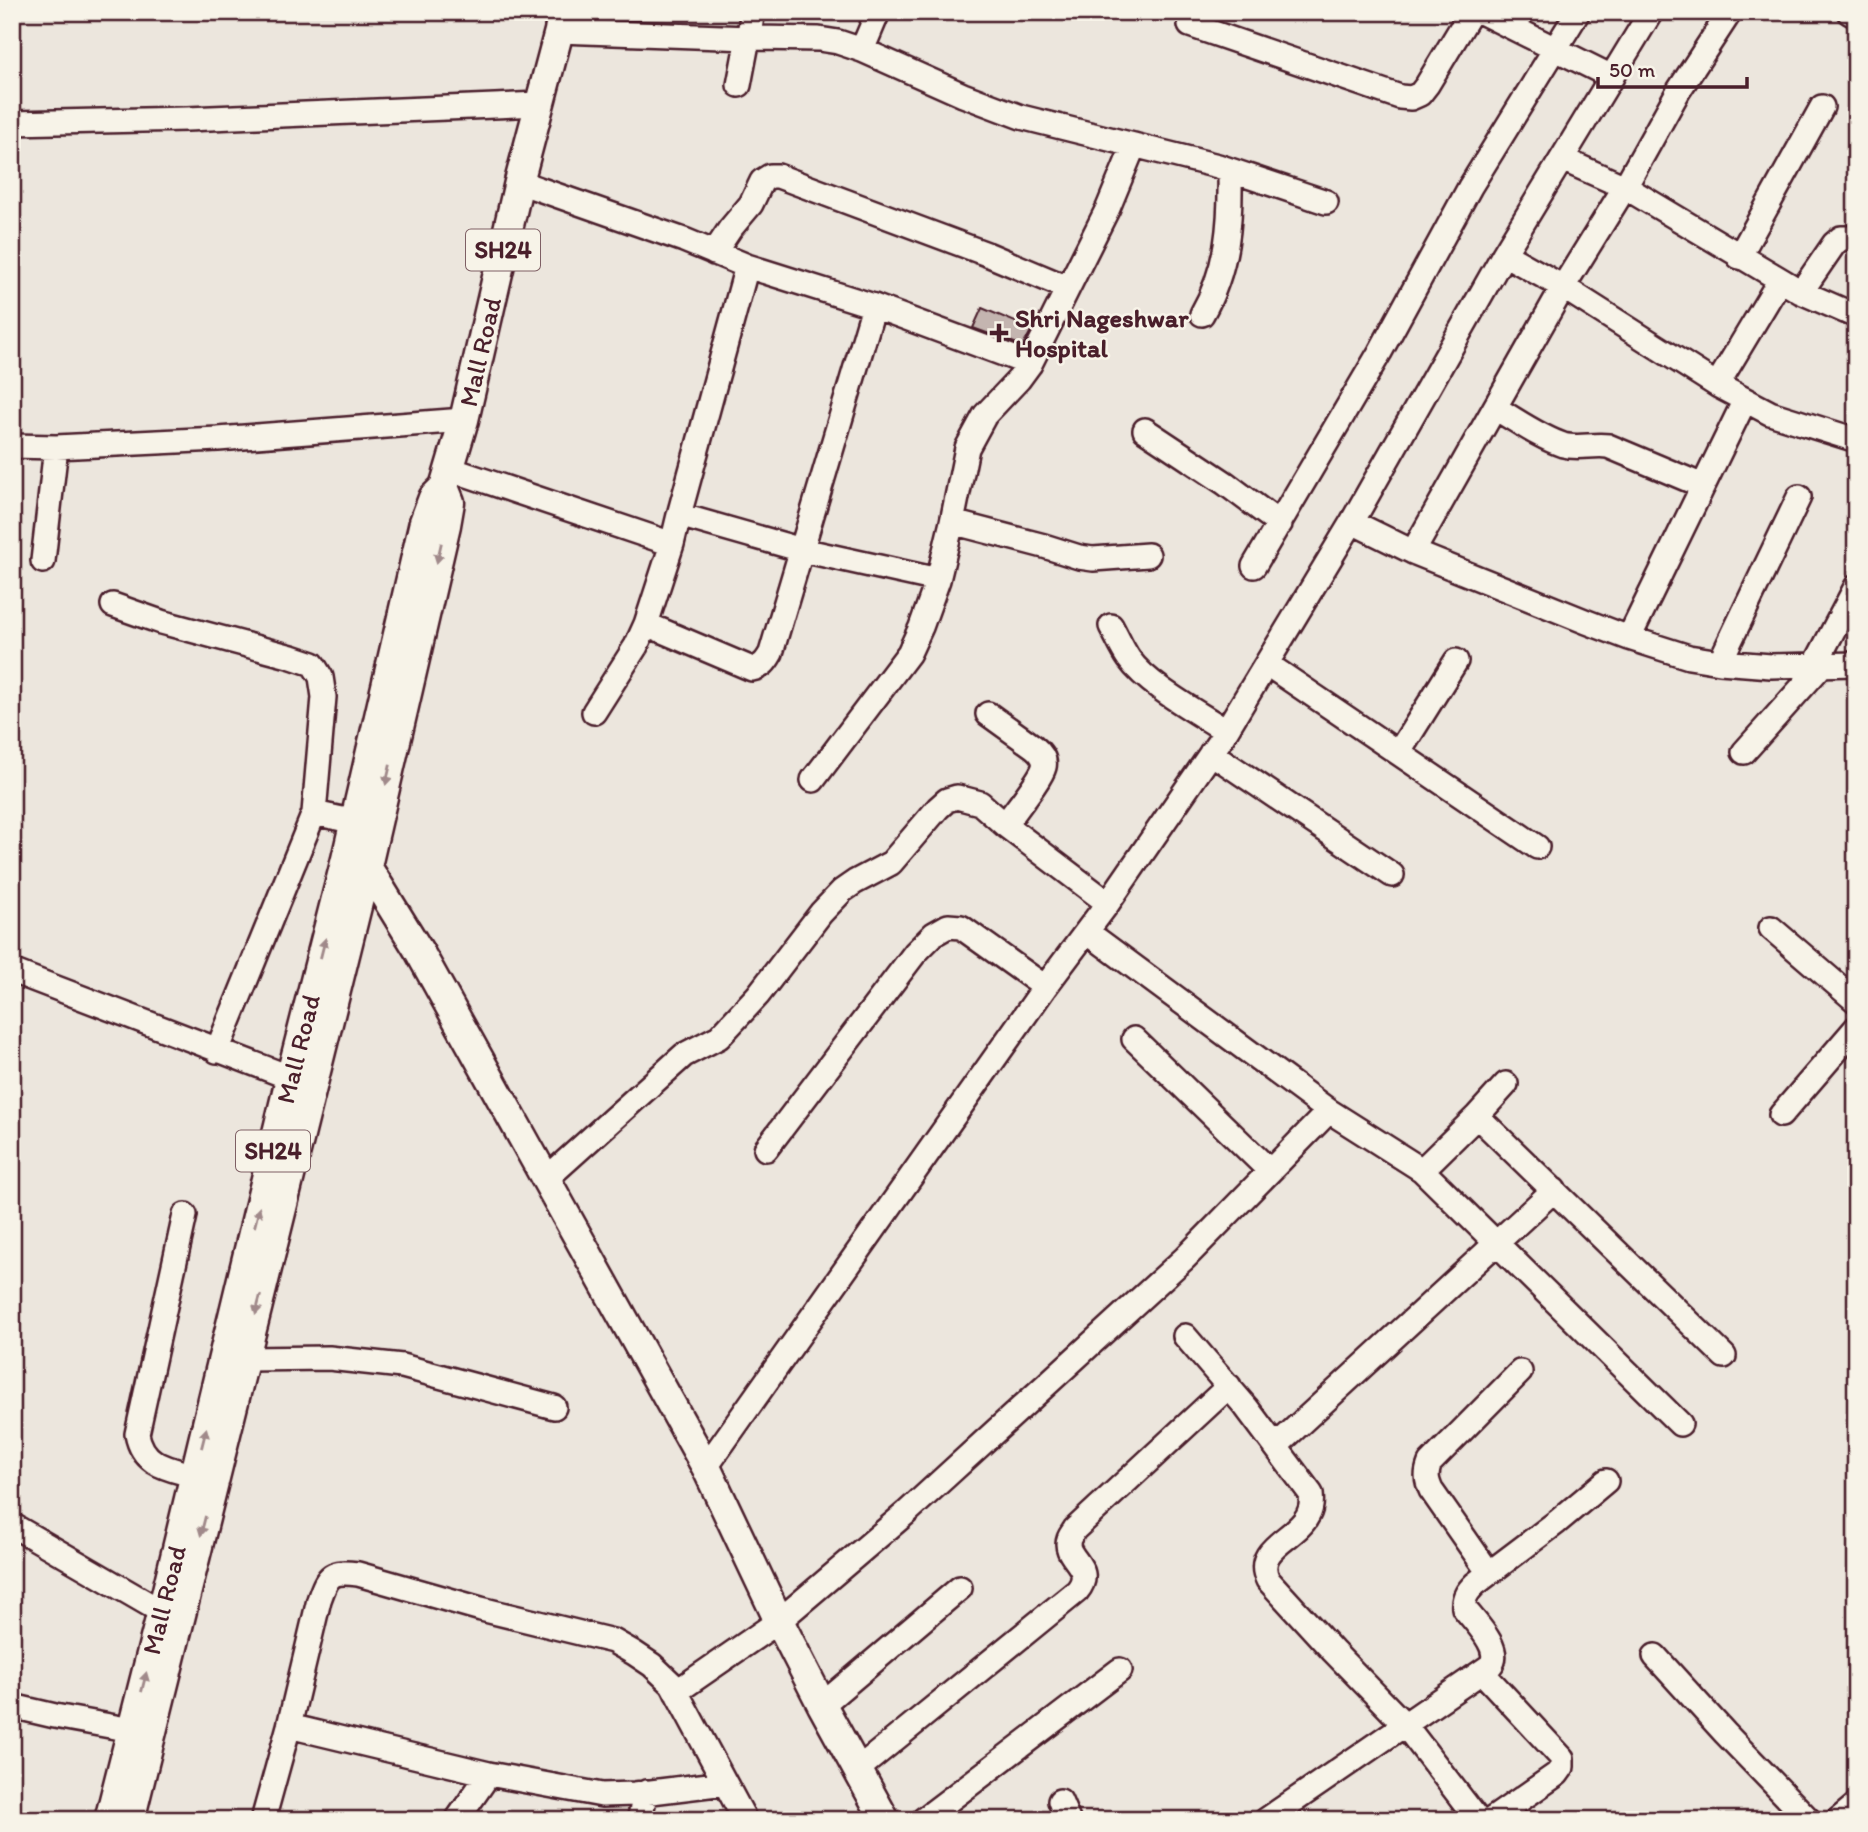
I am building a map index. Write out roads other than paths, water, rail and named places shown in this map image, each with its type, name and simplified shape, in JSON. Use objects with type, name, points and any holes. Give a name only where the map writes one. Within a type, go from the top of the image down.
[{"type":"main road","name":"Mall Road","points":[[109,1820],[132,1730],[171,1616],[244,1359],[301,1082],[360,829],[446,525],[450,502],[447,478],[464,420],[519,182],[561,22]]},
{"type":"main road","name":"Mall Road","points":[[130,1820],[171,1616],[195,1476],[301,1082],[367,866],[360,829]]},
{"type":"main road","points":[[367,866],[419,951],[706,1467],[779,1621],[882,1818]]},
{"type":"street","points":[[738,85],[753,12]]},
{"type":"street","points":[[862,50],[878,12]]},
{"type":"street","points":[[1190,25],[1369,88],[1411,98],[1420,94],[1427,85],[1471,12]]},
{"type":"street","points":[[1481,12],[1612,77]]},
{"type":"street","points":[[1254,566],[1380,352],[1470,187],[1578,12]]},
{"type":"street","points":[[706,1467],[1045,987],[1108,903],[1226,731],[1352,522],[1504,254],[1651,12]]},
{"type":"street","points":[[1413,552],[1563,287],[1625,187],[1679,90],[1730,12]]},
{"type":"street","points":[[1849,12],[1856,16]]},
{"type":"street","points":[[561,22],[749,38],[819,39],[838,42],[1021,117],[1230,171],[1326,202]]},
{"type":"street","points":[[12,123],[187,119],[539,104]]},
{"type":"street","points":[[1739,257],[1822,107]]},
{"type":"street","points":[[813,780],[909,653],[938,580],[953,522],[967,448],[985,415],[1030,364],[1108,208],[1134,145]]},
{"type":"street","points":[[1562,159],[1625,187],[1801,292],[1856,316]]},
{"type":"street","points":[[1202,314],[1212,295],[1229,235],[1230,171]]},
{"type":"street","points":[[714,253],[751,204],[762,181],[770,176],[778,176],[962,244],[1068,288]]},
{"type":"street","points":[[519,182],[658,230],[747,266],[874,306],[1030,364]]},
{"type":"street","points":[[1801,292],[1833,244],[1841,238],[1856,238]]},
{"type":"street","points":[[1504,254],[1563,287],[1745,400],[1770,413],[1856,440]]},
{"type":"street","points":[[594,712],[636,646],[646,624],[672,544],[747,266]]},
{"type":"street","points":[[1717,385],[1780,280]]},
{"type":"street","points":[[646,624],[752,669],[767,661],[874,306]]},
{"type":"street","points":[[1629,638],[1745,400]]},
{"type":"street","points":[[1495,408],[1564,445],[1608,446],[1703,486]]},
{"type":"street","points":[[12,446],[56,447],[218,439],[464,420]]},
{"type":"street","points":[[1145,430],[1280,524]]},
{"type":"street","points":[[43,561],[56,447]]},
{"type":"street","points":[[447,478],[672,544]]},
{"type":"street","points":[[1720,662],[1799,497]]},
{"type":"street","points":[[679,514],[802,550],[938,580]]},
{"type":"street","points":[[953,522],[1079,557],[1093,559],[1149,555]]},
{"type":"street","points":[[1352,522],[1413,552],[1629,638],[1689,657],[1771,666],[1856,664]]},
{"type":"street","points":[[1744,752],[1819,664],[1856,587]]},
{"type":"street","points":[[113,605],[161,622],[313,664],[321,677],[324,697],[314,813],[217,1051]]},
{"type":"street","points":[[1111,626],[1130,660],[1141,673],[1226,731]]},
{"type":"street","points":[[1399,752],[1457,661]]},
{"type":"street","points":[[1267,664],[1536,847]]},
{"type":"street","points":[[988,714],[1034,747],[1041,753],[1044,761],[1044,768],[1038,778],[1005,825]]},
{"type":"street","points":[[1211,753],[1392,876]]},
{"type":"street","points":[[546,1179],[684,1055],[719,1037],[758,995],[821,913],[849,887],[891,863],[947,800],[957,797],[979,803],[1108,903]]},
{"type":"street","points":[[314,813],[360,829]]},
{"type":"street","points":[[766,1149],[915,953],[934,934],[948,926],[961,927],[1045,987]]},
{"type":"street","points":[[1771,928],[1856,1001]]},
{"type":"street","points":[[1087,932],[1329,1111],[1422,1170],[1680,1424]]},
{"type":"street","points":[[12,971],[301,1082]]},
{"type":"street","points":[[1781,1115],[1856,1028]]},
{"type":"street","points":[[1133,1039],[1270,1171]]},
{"type":"street","points":[[1422,1170],[1506,1084]]},
{"type":"street","points":[[676,1692],[779,1621],[906,1513],[1185,1258],[1329,1111]]},
{"type":"street","points":[[1477,1116],[1724,1356]]},
{"type":"street","points":[[1276,1446],[1554,1190]]},
{"type":"street","points":[[185,1215],[137,1434],[139,1446],[146,1456],[158,1464],[195,1476]]},
{"type":"street","points":[[1185,1336],[1229,1386],[1311,1494],[1309,1515],[1267,1555],[1264,1564],[1268,1580],[1405,1725],[1478,1820]]},
{"type":"street","points":[[244,1359],[329,1358],[402,1366],[554,1407]]},
{"type":"street","points":[[1489,1573],[1431,1490],[1426,1480],[1426,1472],[1430,1463],[1520,1372]]},
{"type":"street","points":[[857,1770],[1077,1591],[1083,1579],[1082,1569],[1068,1547],[1069,1538],[1075,1529],[1229,1386]]},
{"type":"street","points":[[1266,1820],[1495,1661],[1491,1644],[1464,1608],[1463,1601],[1468,1591],[1606,1481]]},
{"type":"street","points":[[12,1525],[171,1616]]},
{"type":"street","points":[[263,1820],[289,1726],[318,1600],[325,1582],[333,1574],[341,1573],[359,1574],[481,1609],[613,1641],[652,1665],[672,1684],[745,1820]]},
{"type":"street","points":[[822,1705],[960,1588]]},
{"type":"street","points":[[1655,1656],[1809,1820]]},
{"type":"street","points":[[923,1820],[1120,1670]]},
{"type":"street","points":[[1482,1672],[1562,1758],[1562,1767],[1557,1774],[1491,1820]]},
{"type":"street","points":[[12,1706],[132,1730]]},
{"type":"street","points":[[289,1726],[489,1774],[602,1795],[725,1783]]},
{"type":"street","points":[[457,1820],[489,1774]]},
{"type":"street","points":[[639,1820],[646,1792]]},
{"type":"street","points":[[1838,1820],[1856,1805]]},
{"type":"place","name":"Shri Nageshwar Hospital","points":[[999,333]]}]
